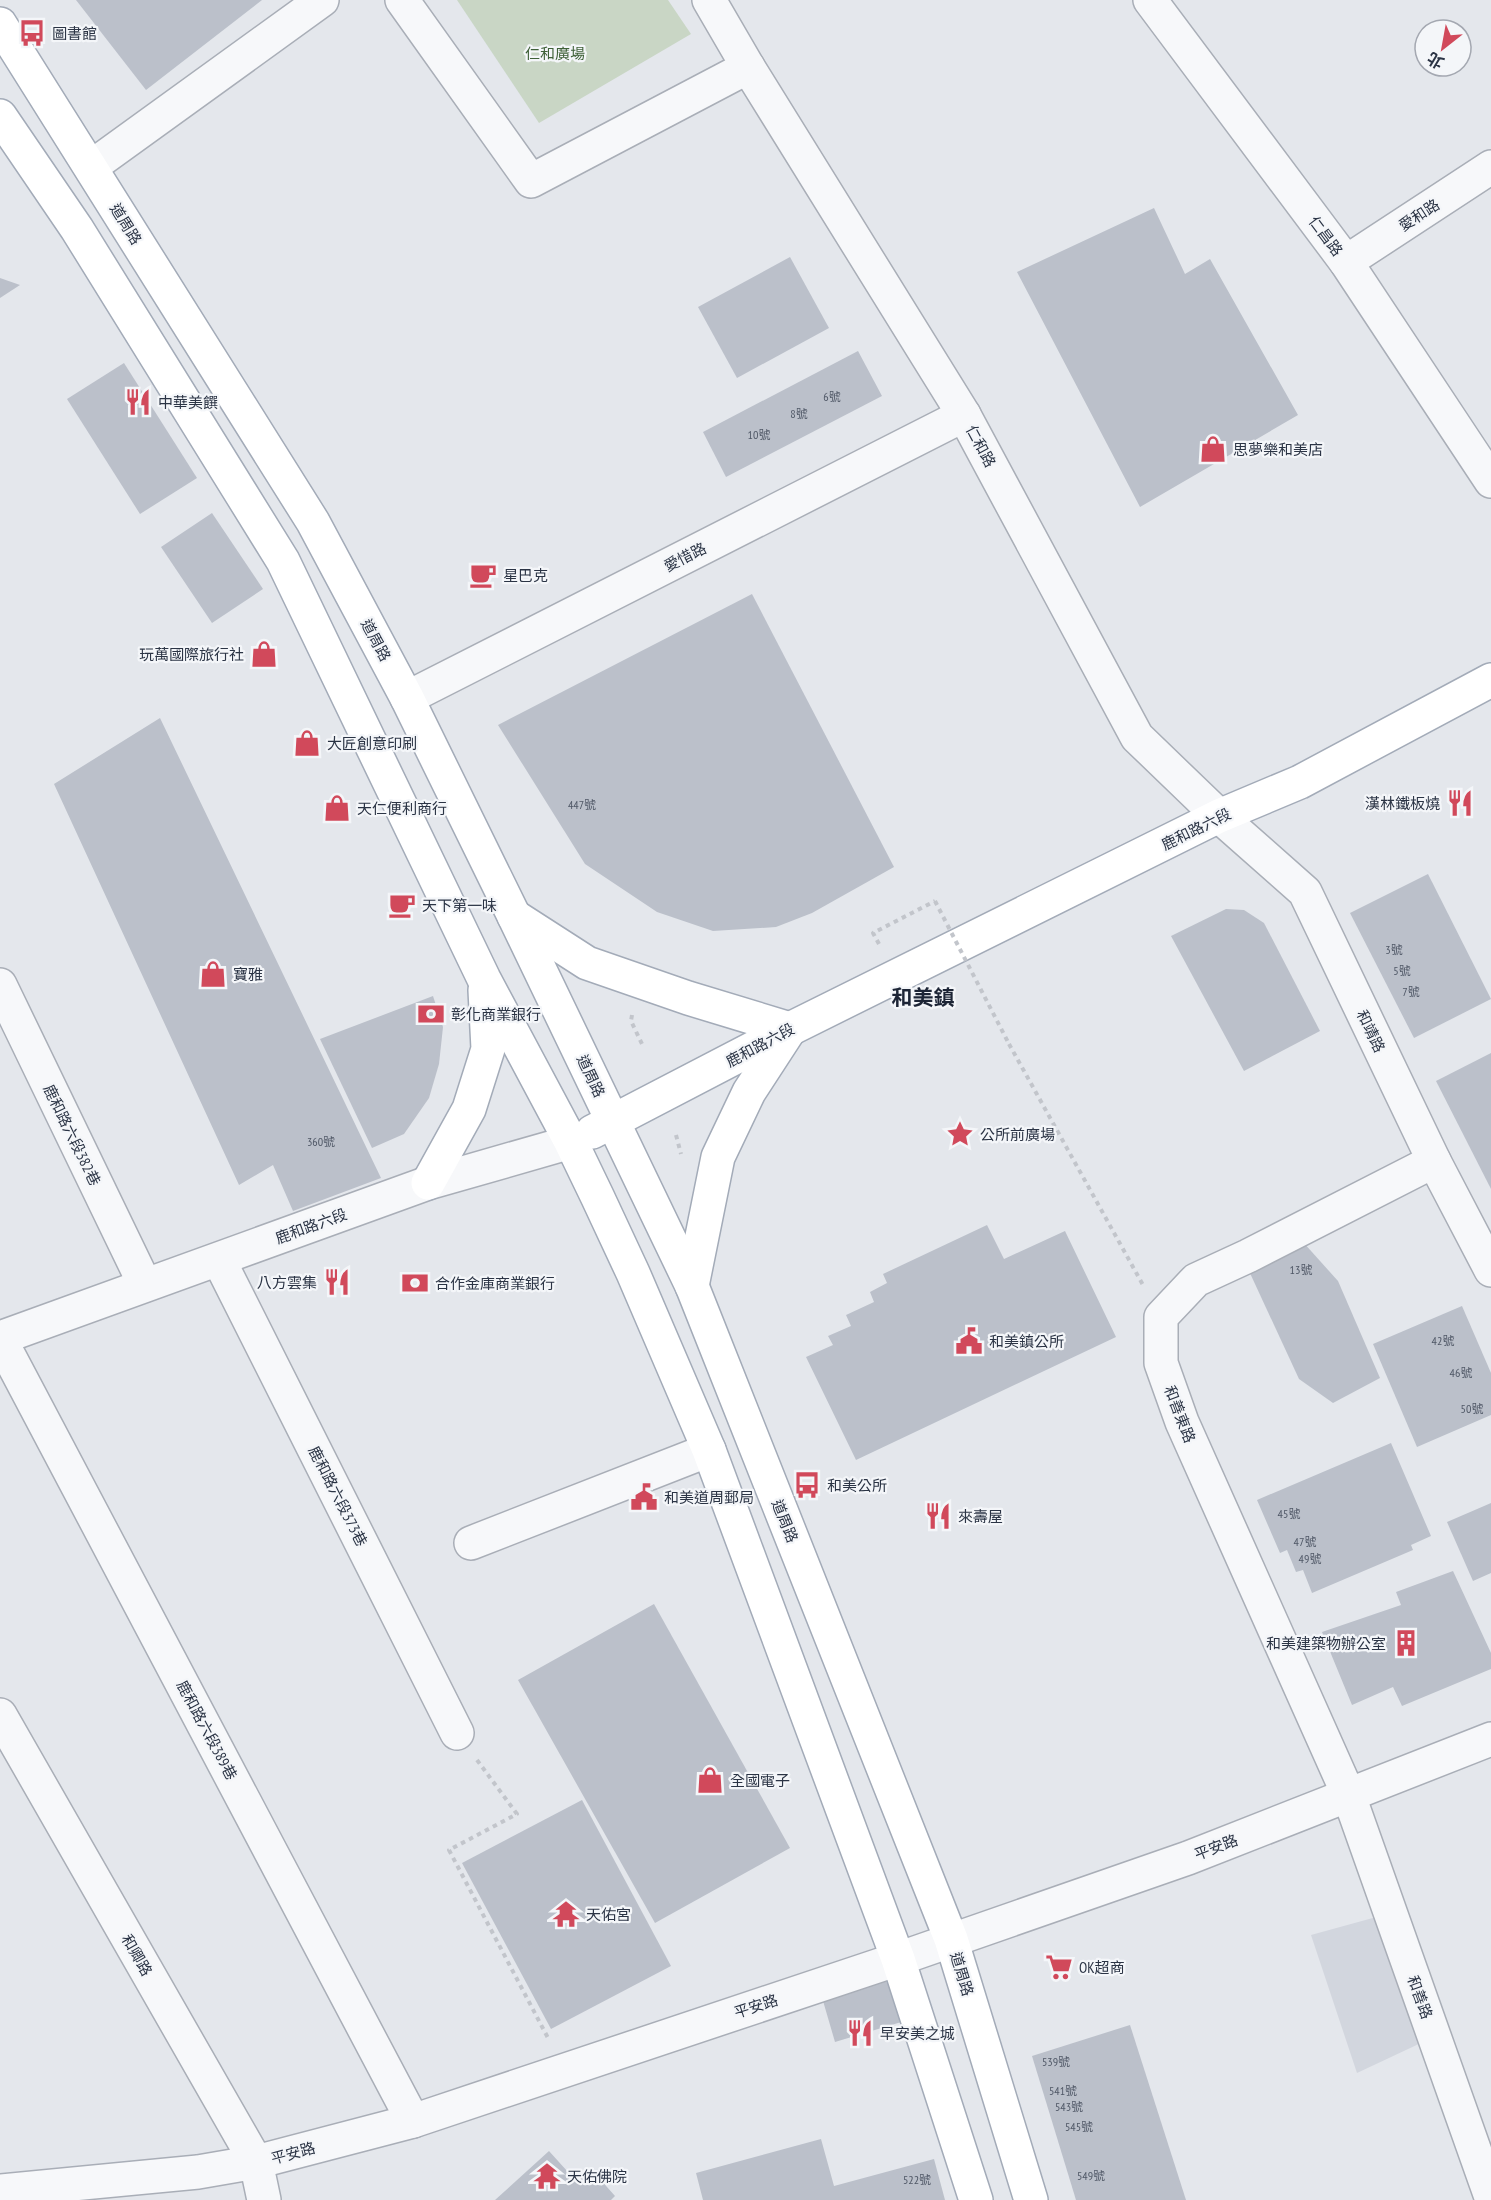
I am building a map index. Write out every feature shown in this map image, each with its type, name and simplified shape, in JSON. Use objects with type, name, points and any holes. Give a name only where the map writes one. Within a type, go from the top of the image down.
[{"type":"main road","name":"道周路","points":[[0,24],[313,522],[407,698],[692,1286],[951,1939],[1031,2200]]},
{"type":"main road","points":[[0,116],[78,229],[284,561],[484,979],[571,1142],[633,1273],[709,1450],[898,1959],[976,2200]]},
{"type":"main road","name":"鹿和路六段","points":[[571,1142],[790,1029],[1220,816],[1300,782],[1491,680]]},
{"type":"main road","points":[[514,916],[587,963],[688,998],[790,1029],[749,1092],[718,1157],[692,1286]]},
{"type":"main road","points":[[428,1183],[469,1109],[488,1049],[484,979]]},
{"type":"street","points":[[91,167],[322,0]]},
{"type":"street","points":[[402,0],[531,181],[748,67]]},
{"type":"street","name":"仁和路","points":[[709,0],[748,67],[964,415],[1137,737],[1220,816]]},
{"type":"street","name":"仁昌路","points":[[1150,0],[1346,262],[1491,481]]},
{"type":"street","name":"愛和路","points":[[1346,262],[1491,167]]},
{"type":"street","name":"愛惜路","points":[[407,698],[964,415]]},
{"type":"street","name":"和靖路","points":[[1220,816],[1305,892],[1434,1161],[1491,1270]]},
{"type":"street","name":"鹿和路六段382巷","points":[[0,985],[145,1285]]},
{"type":"street","name":"鹿和路六段","points":[[0,1339],[428,1183],[571,1142]]},
{"type":"street","points":[[1161,1317],[1196,1280],[1434,1161]]},
{"type":"street","name":"鹿和路六段373巷","points":[[219,1260],[457,1732]]},
{"type":"street","name":"和善東路","points":[[1161,1317],[1161,1363],[1182,1422],[1349,1796]]},
{"type":"street","name":"鹿和路六段389巷","points":[[0,1339],[413,2121]]},
{"type":"street","points":[[471,1543],[709,1450]]},
{"type":"street","name":"和卿路","points":[[0,1715],[256,2162],[264,2200]]},
{"type":"street","name":"平安路","points":[[0,2190],[198,2172],[256,2162],[413,2121],[898,1959],[1188,1858],[1491,1739]]},
{"type":"street","name":"和善路","points":[[1349,1796],[1491,2197]]},
{"type":"path","points":[[873,933],[935,900],[1009,1044],[1161,1317]]},
{"type":"path","points":[[632,1006],[631,1022],[642,1044]]},
{"type":"path","points":[[457,1732],[518,1814],[449,1850],[565,2070]]},
{"type":"shaded area","points":[[1380,1916],[1423,2042],[1357,2073],[1311,1935]]},
{"type":"green space","name":"仁和廣場","points":[[457,0],[668,0],[691,34],[539,123]]},
{"type":"building","points":[[76,0],[262,0],[146,90]]},
{"type":"building","points":[[1154,208],[1185,274],[1210,259],[1298,415],[1140,507],[1017,272]]},
{"type":"building","points":[[790,257],[829,328],[737,378],[698,307]]},
{"type":"building","points":[[0,278],[20,285],[0,298]]},
{"type":"building","points":[[858,351],[882,396],[726,477],[703,432]]},
{"type":"building","points":[[124,363],[197,478],[140,514],[67,399]]},
{"type":"building","points":[[212,513],[263,589],[212,623],[161,547]]},
{"type":"building","points":[[752,594],[894,867],[812,913],[776,927],[713,931],[657,912],[585,864],[498,725]]},
{"type":"building","name":"寶雅","points":[[160,718],[381,1178],[293,1211],[273,1165],[239,1185],[54,784]]},
{"type":"building","points":[[1428,874],[1491,999],[1414,1038],[1350,913]]},
{"type":"building","points":[[1226,909],[1244,910],[1264,923],[1320,1031],[1244,1071],[1171,936]]},
{"type":"building","points":[[433,996],[443,1027],[439,1064],[429,1098],[404,1134],[372,1148],[320,1039]]},
{"type":"building","points":[[1491,1053],[1491,1189],[1436,1081]]},
{"type":"building","name":"和美鎮公所","points":[[987,1225],[1004,1259],[1065,1231],[1116,1337],[856,1460],[806,1357],[833,1345],[828,1336],[851,1326],[846,1315],[874,1302],[870,1292],[887,1283],[883,1274]]},
{"type":"building","points":[[1294,1232],[1338,1281],[1380,1378],[1333,1403],[1299,1379],[1243,1258]]},
{"type":"building","points":[[1462,1306],[1491,1373],[1491,1415],[1417,1447],[1373,1344]]},
{"type":"building","points":[[1391,1443],[1431,1536],[1411,1545],[1413,1550],[1312,1593],[1303,1570],[1296,1572],[1287,1550],[1280,1553],[1257,1500]]},
{"type":"building","points":[[1491,1503],[1491,1573],[1473,1581],[1447,1522]]},
{"type":"building","name":"和美建築物辦公室","points":[[1453,1571],[1491,1653],[1491,1669],[1402,1706],[1393,1687],[1352,1705],[1322,1632],[1401,1605],[1396,1592]]},
{"type":"building","points":[[654,1604],[790,1848],[655,1923],[518,1680]]},
{"type":"building","name":"天佑宮","points":[[582,1800],[671,1966],[551,2029],[462,1863]]},
{"type":"building","points":[[873,1976],[895,1986],[908,2020],[835,2042],[821,1994]]},
{"type":"building","points":[[1130,2025],[1186,2200],[1076,2200],[1032,2056]]},
{"type":"building","points":[[821,2139],[834,2186],[934,2159],[945,2200],[703,2200],[696,2173]]},
{"type":"building","name":"天佑佛院","points":[[549,2151],[577,2182],[591,2169],[615,2196],[611,2200],[495,2200]]},
{"type":"place","name":"圖書館","points":[[32,33]]},
{"type":"place","name":"中華美饌","points":[[138,402]]},
{"type":"place","name":"思夢樂和美店","points":[[1213,449]]},
{"type":"place","name":"星巴克","points":[[483,575]]},
{"type":"place","name":"玩萬國際旅行社","points":[[264,654]]},
{"type":"place","name":"大匠創意印刷","points":[[307,743]]},
{"type":"place","name":"漢林鐵板燒","points":[[1460,803]]},
{"type":"place","name":"天仁便利商行","points":[[337,808]]},
{"type":"place","name":"天下第一味","points":[[402,905]]},
{"type":"place","name":"寶雅","points":[[213,974]]},
{"type":"place","name":"彰化商業銀行","points":[[431,1014]]},
{"type":"place","name":"公所前廣場","points":[[960,1134]]},
{"type":"place","name":"八方雲集","points":[[337,1282]]},
{"type":"place","name":"合作金庫商業銀行","points":[[415,1283]]},
{"type":"place","name":"和美鎮公所","points":[[969,1341]]},
{"type":"place","name":"和美公所","points":[[807,1485]]},
{"type":"place","name":"和美道周郵局","points":[[644,1497]]},
{"type":"place","name":"來壽屋","points":[[938,1516]]},
{"type":"place","name":"和美建築物辦公室","points":[[1406,1643]]},
{"type":"place","name":"全國電子","points":[[710,1780]]},
{"type":"place","name":"天佑宮","points":[[566,1914]]},
{"type":"place","name":"OK超商","points":[[1059,1967]]},
{"type":"place","name":"早安美之城","points":[[860,2033]]},
{"type":"place","name":"天佑佛院","points":[[547,2176]]},
{"type":"district","name":"和美鎮","points":[[923,997]]}]
